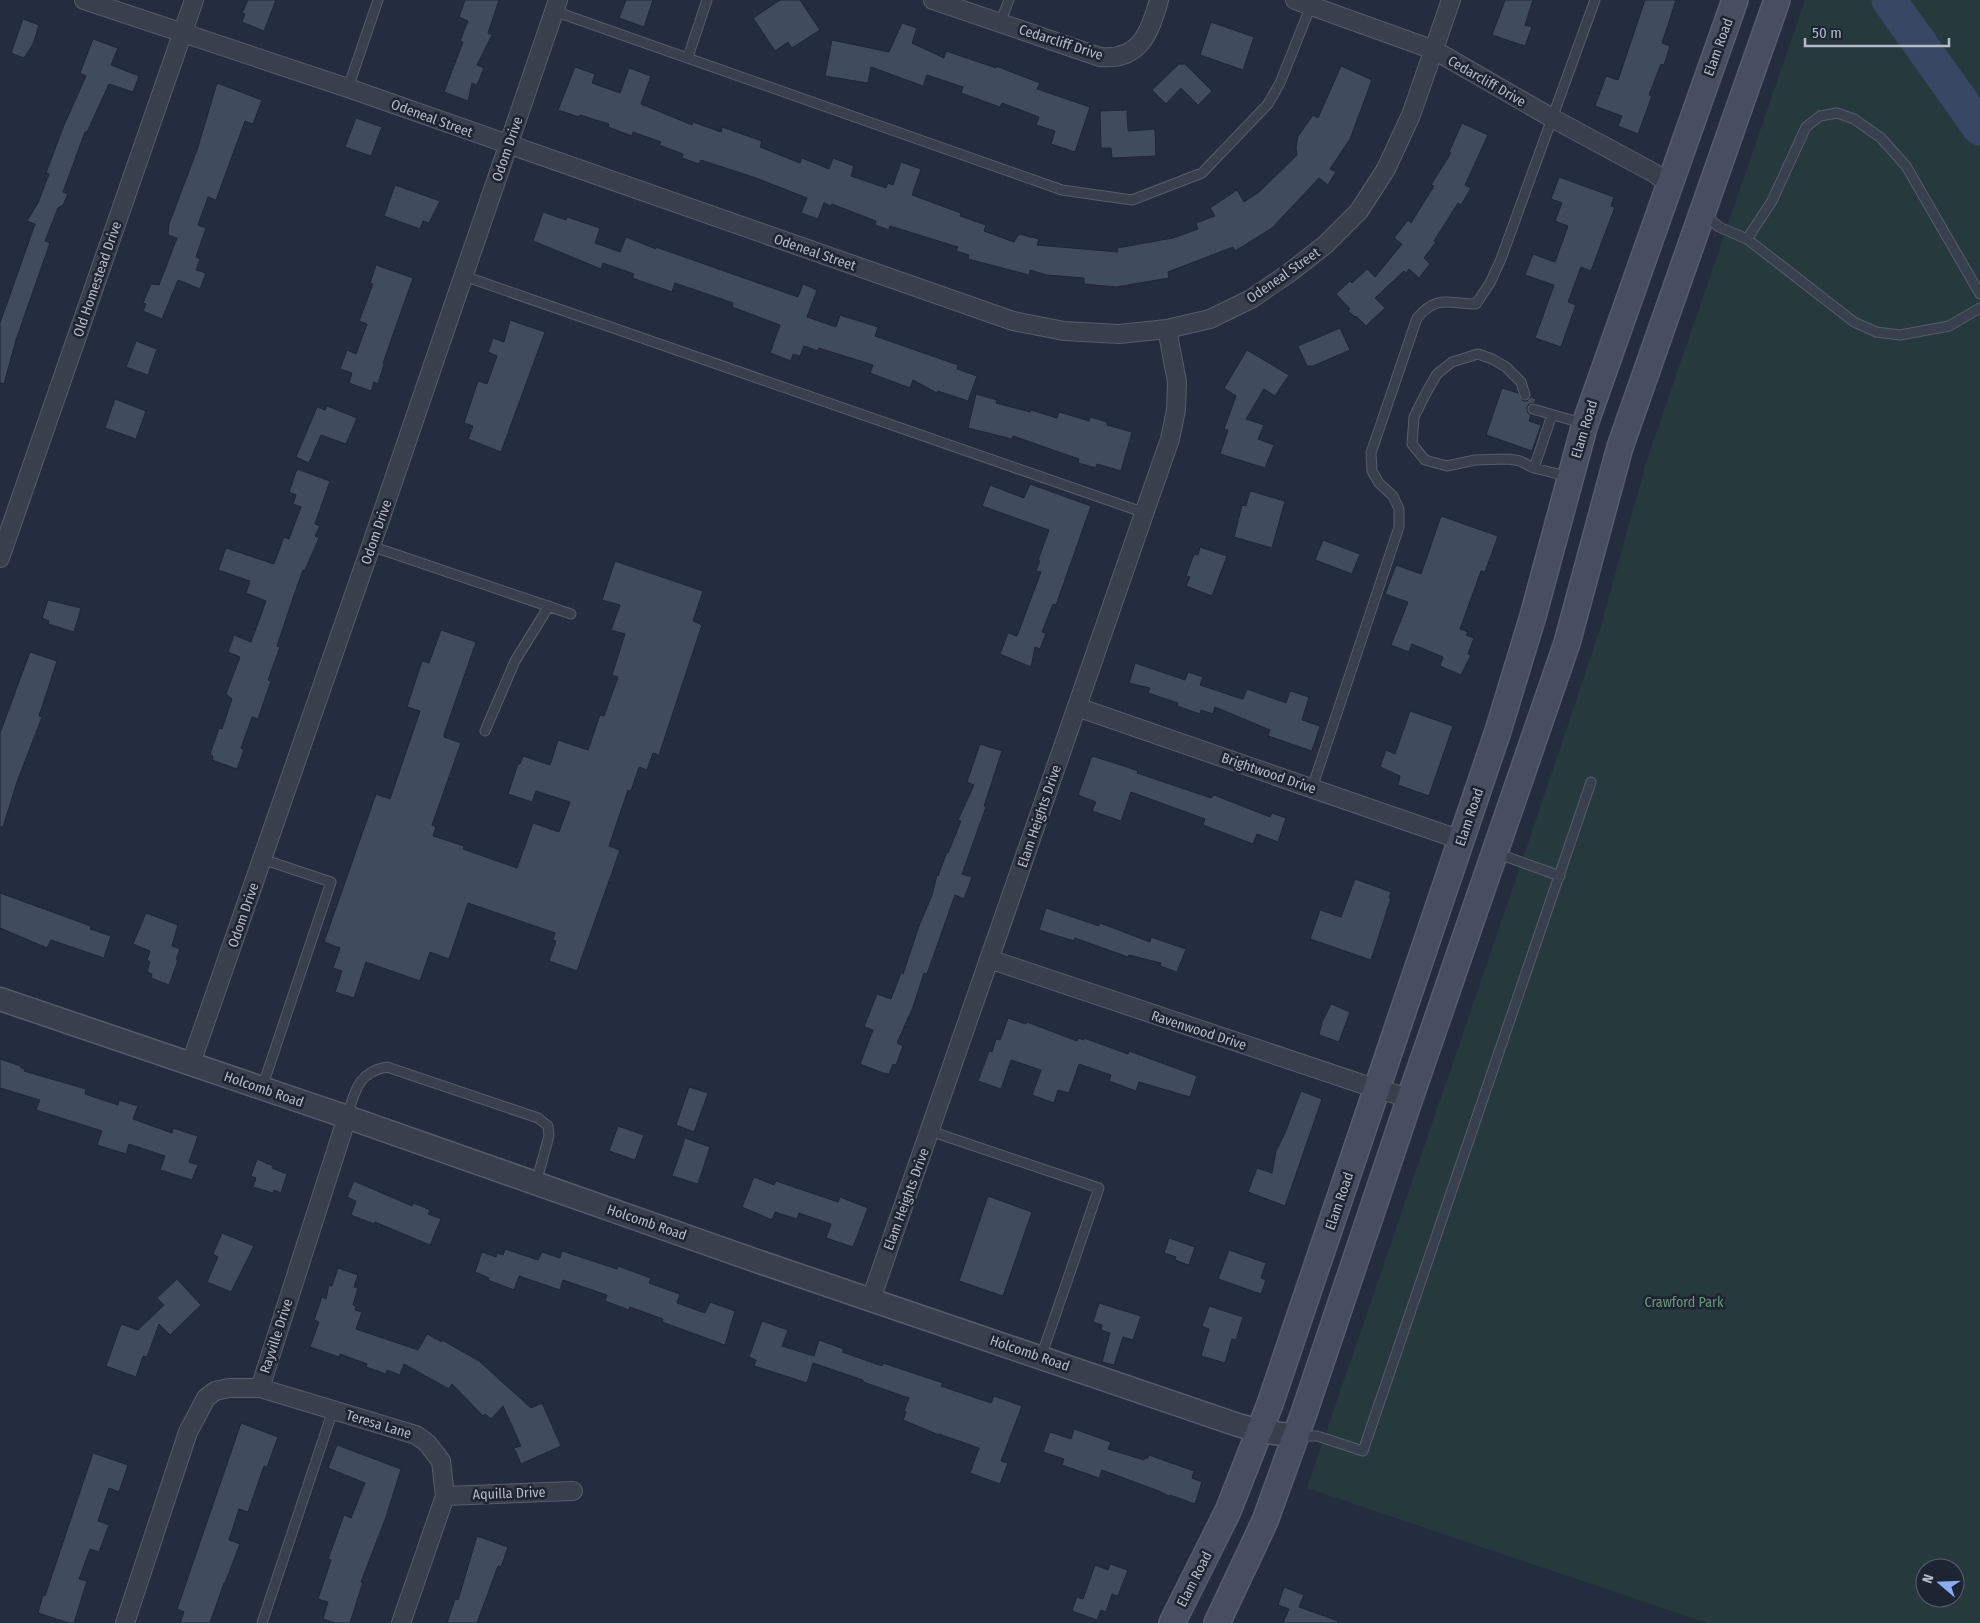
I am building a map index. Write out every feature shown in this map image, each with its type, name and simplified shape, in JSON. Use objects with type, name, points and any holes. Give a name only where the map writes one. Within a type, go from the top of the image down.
[{"type":"main road","name":"Elam Road","points":[[1172,1623],[1228,1511],[1260,1431],[1498,731],[1533,616],[1585,424],[1735,0]]},
{"type":"main road","points":[[1217,1623],[1265,1521],[1296,1436],[1567,643],[1620,447],[1777,0]]},
{"type":"main road","points":[[1669,184],[1702,212]]},
{"type":"main road","points":[[1461,840],[1496,852]]},
{"type":"street","name":"Odeneal Street","points":[[84,0],[348,88],[1013,321],[1064,331],[1119,334],[1166,329],[1210,319],[1251,299],[1324,246],[1359,211],[1386,168],[1411,115],[1452,0]]},
{"type":"street","name":"Old Homestead Drive","points":[[0,558],[194,0]]},
{"type":"street","name":"Cedarcliff Drive","points":[[933,0],[1100,56],[1113,58],[1128,54],[1138,46],[1153,22],[1159,0]]},
{"type":"street","name":"Cedarcliff Drive","points":[[1306,2],[1434,50],[1552,118],[1654,173],[1669,184]]},
{"type":"street","name":"Odom Drive","points":[[191,1063],[372,546],[556,6]]},
{"type":"street","name":"Elam Heights Drive","points":[[871,1298],[1170,439],[1176,410],[1177,382],[1166,329]]},
{"type":"street","name":"Brightwood Drive","points":[[1077,707],[1461,840]]},
{"type":"street","name":"Ravenwood Drive","points":[[990,959],[1377,1089],[1410,1098]]},
{"type":"street","name":"Holcomb Road","points":[[0,998],[1041,1358],[1260,1431],[1296,1436]]},
{"type":"street","name":"Rayville Drive","points":[[125,1623],[188,1432],[206,1398],[215,1391],[229,1388],[260,1388],[347,1117]]},
{"type":"street","name":"Teresa Lane","points":[[260,1388],[416,1435],[427,1443],[441,1460],[444,1496],[402,1623]]},
{"type":"street","name":"Aquilla Drive","points":[[444,1496],[572,1491]]},
{"type":"lane","points":[[348,88],[378,0]]},
{"type":"lane","points":[[688,57],[707,0]]},
{"type":"lane","points":[[1000,23],[1009,0]]},
{"type":"lane","points":[[1312,788],[1399,527],[1399,509],[1393,496],[1379,483],[1372,471],[1371,453],[1417,318],[1426,308],[1438,302],[1476,304],[1490,283],[1501,260],[1594,0]]},
{"type":"lane","points":[[556,6],[688,57],[1062,190],[1132,200],[1202,173],[1268,104],[1280,83],[1306,2]]},
{"type":"lane","points":[[1747,239],[1772,200],[1806,127],[1820,116],[1837,113],[1854,119],[1880,138],[1906,166],[1980,294]]},
{"type":"lane","points":[[1702,212],[1719,227],[1747,239],[1854,322],[1876,332],[1900,335],[1949,326],[1980,308]]},
{"type":"lane","points":[[464,276],[1145,513]]},
{"type":"lane","points":[[1525,395],[1521,382],[1506,367],[1492,359],[1478,354],[1466,356],[1452,362],[1437,374],[1414,417],[1412,444],[1426,460],[1447,466],[1475,460],[1509,459],[1520,461],[1534,468],[1570,477]]},
{"type":"lane","points":[[1533,409],[1585,424]]},
{"type":"lane","points":[[1534,468],[1552,415]]},
{"type":"lane","points":[[372,546],[570,614]]},
{"type":"lane","points":[[485,731],[515,661],[549,606]]},
{"type":"lane","points":[[1296,1436],[1317,1436],[1364,1451],[1591,782]]},
{"type":"lane","points":[[1496,852],[1560,876]]},
{"type":"lane","points":[[262,860],[331,882],[262,1088]]},
{"type":"lane","points":[[347,1117],[356,1088],[361,1080],[377,1069],[387,1067],[538,1118],[548,1126],[549,1136],[536,1183]]},
{"type":"lane","points":[[930,1131],[1099,1188],[1041,1358]]},
{"type":"lane","points":[[262,1623],[333,1410]]},
{"type":"green space","name":"Crawford Park","points":[[1805,0],[1980,0],[1980,1623],[1707,1623],[1307,1488],[1600,629],[1646,463]]},
{"type":"building","points":[[248,0],[276,0],[264,31],[242,22],[245,14],[242,13]]},
{"type":"building","points":[[465,0],[499,0],[488,33],[492,35],[477,65],[484,68],[477,85],[472,83],[468,101],[444,92],[463,42],[460,41],[468,21],[459,17]]},
{"type":"building","points":[[626,0],[653,0],[644,27],[619,18]]},
{"type":"building","points":[[780,0],[800,0],[820,30],[792,48],[788,42],[775,51],[753,18]]},
{"type":"building","points":[[1505,0],[1533,0],[1525,25],[1532,27],[1525,46],[1492,35]]},
{"type":"building","points":[[1645,0],[1676,0],[1662,43],[1670,46],[1664,65],[1661,64],[1649,95],[1652,96],[1638,134],[1618,126],[1622,116],[1595,106],[1606,76],[1618,80]]},
{"type":"building","points":[[23,19],[39,25],[33,44],[24,58],[11,53]]},
{"type":"building","points":[[1211,22],[1254,37],[1243,70],[1200,55]]},
{"type":"building","points":[[902,23],[917,28],[912,43],[944,58],[946,51],[996,68],[996,66],[1040,83],[1037,89],[1090,107],[1075,152],[1051,144],[1055,131],[1036,125],[1039,117],[1002,103],[1000,107],[961,93],[963,87],[927,75],[923,86],[871,67],[868,83],[825,76],[832,40],[889,52]]},
{"type":"building","points":[[93,39],[118,48],[111,65],[139,76],[133,92],[109,84],[87,132],[85,132],[63,192],[68,194],[63,205],[58,208],[45,241],[50,243],[16,340],[4,384],[0,383],[0,323],[35,224],[27,221],[38,203],[49,174],[46,173],[64,125],[86,76],[80,73]]},
{"type":"building","points":[[1179,64],[1185,64],[1212,91],[1198,105],[1181,88],[1166,104],[1152,90]]},
{"type":"building","points":[[1341,66],[1372,80],[1350,139],[1330,169],[1336,172],[1328,185],[1319,178],[1272,228],[1235,251],[1233,247],[1168,272],[1169,278],[1116,287],[1084,284],[1084,278],[1047,275],[1030,270],[1029,275],[968,259],[969,255],[956,251],[958,247],[890,226],[889,230],[875,225],[876,221],[832,204],[831,206],[824,203],[818,219],[801,213],[807,198],[756,178],[701,160],[699,164],[682,158],[683,154],[659,145],[661,142],[633,132],[632,136],[608,127],[609,124],[558,110],[575,67],[595,74],[592,83],[620,93],[629,68],[651,76],[641,104],[692,125],[693,122],[721,132],[722,127],[762,141],[760,147],[800,163],[802,158],[829,169],[833,158],[854,166],[851,176],[886,188],[888,183],[893,185],[901,162],[921,169],[912,195],[961,213],[960,216],[986,225],[984,231],[1014,242],[1019,234],[1039,239],[1037,245],[1118,252],[1117,248],[1173,238],[1198,229],[1196,223],[1215,216],[1210,208],[1237,190],[1244,202],[1259,192],[1297,155],[1298,136],[1313,115],[1318,118]]},
{"type":"building","points":[[217,83],[262,100],[253,124],[245,121],[216,200],[208,197],[198,225],[206,228],[196,257],[200,259],[196,270],[206,273],[200,289],[178,280],[162,319],[143,311],[146,304],[143,303],[151,284],[159,285],[177,238],[168,235],[169,224],[197,150]]},
{"type":"building","points":[[1127,110],[1128,131],[1155,129],[1156,156],[1112,158],[1111,148],[1101,148],[1100,111]]},
{"type":"building","points":[[356,118],[382,127],[371,156],[345,147]]},
{"type":"building","points":[[1462,123],[1488,135],[1465,185],[1471,188],[1461,205],[1458,203],[1434,241],[1436,242],[1424,258],[1430,264],[1419,278],[1409,269],[1406,273],[1404,271],[1375,298],[1385,308],[1366,326],[1348,311],[1350,309],[1336,294],[1367,269],[1375,277],[1402,244],[1394,238],[1408,220],[1411,223],[1434,186],[1431,185],[1451,153],[1449,152]]},
{"type":"building","points":[[1559,177],[1614,197],[1611,206],[1615,207],[1591,271],[1581,267],[1568,302],[1576,305],[1561,347],[1535,338],[1554,285],[1525,275],[1533,254],[1555,262],[1568,226],[1555,221],[1562,203],[1551,199]]},
{"type":"building","points":[[395,185],[440,201],[429,223],[423,221],[420,229],[384,216]]},
{"type":"building","points":[[543,212],[566,220],[567,217],[600,228],[595,243],[620,252],[626,237],[798,297],[803,284],[817,290],[807,317],[836,327],[840,315],[878,327],[875,336],[958,365],[957,369],[977,376],[968,401],[938,391],[937,393],[913,380],[910,388],[870,373],[873,365],[819,348],[818,351],[804,346],[800,356],[793,354],[791,361],[770,353],[780,325],[732,307],[733,303],[675,283],[672,292],[632,278],[634,274],[603,263],[601,269],[533,241]]},
{"type":"building","points":[[376,265],[413,278],[383,363],[378,384],[374,382],[371,391],[349,383],[352,373],[340,369],[347,350],[356,354],[367,324],[359,321],[373,284],[370,283]]},
{"type":"building","points":[[510,320],[545,332],[501,452],[468,439],[473,426],[464,423],[478,381],[487,384],[497,356],[488,352],[493,338],[504,342]]},
{"type":"building","points":[[1340,328],[1350,350],[1313,366],[1307,366],[1298,346]]},
{"type":"building","points":[[136,341],[157,349],[148,375],[126,367]]},
{"type":"building","points":[[1247,350],[1289,375],[1275,396],[1264,389],[1246,419],[1264,425],[1258,439],[1274,445],[1265,468],[1220,454],[1228,430],[1224,429],[1236,396],[1224,388]]},
{"type":"building","points":[[1502,388],[1518,393],[1523,401],[1527,401],[1531,397],[1536,399],[1535,403],[1529,404],[1527,408],[1528,413],[1531,415],[1529,421],[1541,425],[1532,451],[1486,435]]},
{"type":"building","points":[[976,394],[997,400],[996,403],[1030,412],[1031,410],[1057,418],[1059,412],[1089,421],[1090,417],[1107,422],[1107,425],[1132,432],[1121,471],[1097,464],[1096,468],[1078,463],[1079,459],[1013,436],[1012,439],[968,428]]},
{"type":"building","points":[[115,399],[146,411],[136,439],[105,428]]},
{"type":"building","points":[[327,406],[357,418],[346,444],[321,435],[309,463],[296,457],[317,407],[325,410]]},
{"type":"building","points":[[297,469],[330,481],[315,524],[320,526],[315,536],[319,538],[305,570],[303,570],[293,598],[277,646],[280,647],[268,680],[271,681],[258,719],[252,717],[241,748],[244,750],[237,769],[212,760],[213,756],[210,754],[219,728],[222,729],[232,699],[226,694],[240,657],[228,652],[234,635],[251,642],[266,601],[246,593],[250,581],[218,570],[226,548],[274,564],[284,537],[289,539],[301,507],[293,504],[296,495],[289,492]]},
{"type":"building","points":[[1030,484],[1091,506],[1056,605],[1053,604],[1042,632],[1046,633],[1040,649],[1035,647],[1031,667],[1000,654],[1008,633],[1017,636],[1041,572],[1036,571],[1040,561],[1038,560],[1049,530],[982,506],[990,485],[1024,498]]},
{"type":"building","points":[[1250,491],[1285,501],[1272,548],[1234,537],[1242,505],[1246,506]]},
{"type":"building","points":[[1441,516],[1498,536],[1485,572],[1481,571],[1460,629],[1468,632],[1466,635],[1474,638],[1468,654],[1471,655],[1461,675],[1440,666],[1443,657],[1412,644],[1409,652],[1391,645],[1408,602],[1385,594],[1396,565],[1421,574]]},
{"type":"building","points":[[1323,540],[1360,554],[1352,574],[1315,560]]},
{"type":"building","points":[[1200,547],[1227,556],[1212,596],[1186,586],[1190,577],[1186,576],[1194,554],[1198,555]]},
{"type":"building","points":[[615,561],[703,591],[693,621],[702,625],[659,755],[653,753],[647,770],[639,767],[631,791],[628,790],[609,846],[620,850],[577,971],[549,961],[556,941],[553,940],[555,933],[468,903],[449,959],[430,952],[420,981],[366,962],[354,998],[335,992],[342,971],[333,968],[340,948],[324,942],[376,794],[390,799],[420,711],[407,707],[422,661],[429,663],[441,630],[476,642],[444,734],[444,737],[461,743],[432,825],[436,827],[433,836],[464,846],[463,849],[517,868],[533,823],[559,832],[570,802],[536,791],[532,802],[508,794],[518,764],[520,764],[523,756],[550,765],[558,740],[588,750],[600,715],[604,716],[618,677],[612,675],[625,634],[611,630],[620,605],[602,600]]},
{"type":"building","points":[[48,600],[81,608],[74,632],[48,624],[49,621],[42,618]]},
{"type":"building","points":[[30,652],[57,661],[39,716],[42,717],[17,782],[3,827],[0,827],[0,733]]},
{"type":"building","points":[[1135,663],[1185,680],[1188,672],[1203,677],[1200,685],[1243,699],[1247,689],[1286,703],[1290,691],[1309,697],[1302,720],[1320,726],[1312,751],[1268,736],[1270,730],[1215,707],[1213,714],[1201,710],[1200,714],[1177,706],[1178,703],[1148,693],[1150,688],[1129,683]]},
{"type":"building","points":[[1410,711],[1453,726],[1429,796],[1398,785],[1400,776],[1380,767],[1386,750],[1395,754]]},
{"type":"building","points":[[980,744],[1002,751],[984,806],[986,807],[962,874],[972,877],[964,899],[955,895],[927,974],[924,973],[913,1007],[897,1043],[903,1046],[896,1065],[893,1064],[889,1074],[883,1073],[860,1064],[873,1030],[864,1027],[877,994],[891,999],[901,973],[903,974],[919,926],[932,895],[937,875],[948,853],[961,821],[958,820],[974,785],[967,782]]},
{"type":"building","points":[[1092,756],[1211,798],[1214,795],[1270,817],[1272,813],[1286,818],[1278,842],[1257,834],[1253,844],[1203,825],[1205,819],[1131,792],[1121,821],[1092,811],[1096,802],[1078,795]]},
{"type":"building","points":[[1355,879],[1391,892],[1389,898],[1391,898],[1371,960],[1310,939],[1320,910],[1341,917]]},
{"type":"building","points":[[0,893],[91,926],[90,929],[111,936],[104,958],[51,940],[47,948],[0,928]]},
{"type":"building","points":[[1046,908],[1099,926],[1100,923],[1150,942],[1151,937],[1186,949],[1177,972],[1160,966],[1161,963],[1129,955],[1128,957],[1075,938],[1074,941],[1039,930]]},
{"type":"building","points":[[146,913],[178,925],[172,946],[180,949],[169,985],[151,978],[152,974],[147,972],[150,962],[147,960],[150,951],[133,944]]},
{"type":"building","points":[[1331,1004],[1350,1012],[1339,1042],[1319,1035],[1322,1022]]},
{"type":"building","points":[[1008,1018],[1026,1024],[1027,1022],[1077,1041],[1078,1038],[1084,1040],[1084,1038],[1128,1054],[1129,1051],[1197,1076],[1190,1097],[1139,1082],[1136,1091],[1109,1081],[1111,1075],[1079,1064],[1069,1093],[1058,1090],[1054,1103],[1032,1095],[1041,1070],[1011,1060],[1001,1089],[978,1081],[989,1051],[992,1052],[996,1039],[1000,1040]]},
{"type":"building","points":[[0,1059],[21,1066],[21,1068],[25,1069],[24,1071],[86,1089],[85,1094],[118,1105],[119,1100],[138,1106],[133,1119],[172,1133],[173,1128],[198,1136],[189,1162],[198,1165],[192,1180],[160,1170],[165,1156],[129,1144],[126,1154],[97,1145],[102,1131],[36,1110],[40,1100],[0,1088]]},
{"type":"building","points":[[689,1087],[708,1093],[694,1132],[676,1125]]},
{"type":"building","points":[[1301,1091],[1322,1099],[1285,1206],[1248,1192],[1257,1168],[1272,1173],[1276,1151]]},
{"type":"building","points":[[618,1126],[644,1135],[635,1160],[609,1151]]},
{"type":"building","points":[[685,1138],[710,1147],[698,1184],[672,1176]]},
{"type":"building","points":[[257,1159],[287,1174],[281,1193],[274,1190],[273,1193],[253,1187],[256,1178],[251,1176]]},
{"type":"building","points":[[754,1177],[774,1185],[776,1181],[838,1202],[840,1197],[868,1208],[853,1247],[826,1238],[831,1224],[799,1213],[797,1219],[775,1212],[772,1220],[742,1207]]},
{"type":"building","points":[[354,1181],[412,1206],[414,1203],[430,1210],[428,1214],[441,1219],[430,1245],[375,1222],[374,1224],[351,1215],[356,1201],[347,1197]]},
{"type":"building","points":[[988,1196],[1032,1212],[1003,1296],[959,1281]]},
{"type":"building","points":[[222,1233],[254,1246],[231,1292],[207,1282],[218,1257],[213,1254]]},
{"type":"building","points":[[1169,1238],[1195,1247],[1189,1265],[1175,1260],[1176,1257],[1164,1253]]},
{"type":"building","points":[[505,1249],[538,1260],[542,1252],[560,1258],[562,1251],[617,1269],[618,1266],[651,1278],[649,1283],[680,1294],[677,1303],[705,1313],[710,1302],[735,1311],[725,1345],[662,1322],[663,1319],[630,1307],[629,1310],[605,1301],[607,1295],[563,1280],[560,1290],[519,1276],[514,1290],[488,1280],[489,1278],[475,1272],[482,1252],[496,1257],[497,1253],[503,1255]]},
{"type":"building","points":[[1229,1250],[1266,1263],[1261,1278],[1266,1280],[1261,1294],[1218,1279]]},
{"type":"building","points":[[338,1268],[358,1275],[354,1287],[358,1288],[353,1305],[356,1306],[355,1310],[362,1312],[356,1329],[418,1350],[427,1334],[442,1342],[442,1340],[479,1361],[531,1408],[542,1403],[561,1446],[521,1464],[514,1448],[521,1446],[503,1406],[491,1419],[485,1414],[483,1416],[452,1384],[449,1389],[404,1364],[400,1375],[387,1370],[386,1374],[366,1367],[367,1364],[340,1354],[339,1357],[310,1347],[319,1322],[314,1320],[322,1297],[326,1299],[329,1285],[332,1286]]},
{"type":"building","points":[[177,1279],[201,1305],[170,1335],[159,1324],[147,1357],[143,1356],[136,1377],[106,1366],[121,1324],[138,1330],[164,1305],[157,1298]]},
{"type":"building","points":[[1099,1303],[1141,1316],[1133,1340],[1123,1337],[1114,1365],[1102,1362],[1110,1333],[1101,1330],[1102,1325],[1093,1322]]},
{"type":"building","points":[[1209,1306],[1243,1317],[1236,1340],[1232,1339],[1225,1363],[1201,1356],[1209,1329],[1202,1326]]},
{"type":"building","points":[[762,1321],[788,1330],[782,1346],[814,1356],[819,1340],[844,1349],[842,1352],[882,1366],[883,1363],[943,1383],[941,1386],[991,1403],[994,1396],[1022,1406],[1001,1461],[1008,1463],[1000,1484],[970,1473],[979,1448],[939,1435],[903,1420],[909,1398],[813,1363],[807,1383],[754,1366],[756,1360],[749,1357]]},
{"type":"building","points":[[241,1423],[278,1437],[267,1467],[264,1466],[248,1512],[239,1509],[229,1540],[240,1544],[210,1623],[180,1623],[184,1612],[177,1609]]},
{"type":"building","points":[[1074,1429],[1111,1442],[1108,1449],[1144,1460],[1149,1455],[1194,1471],[1192,1478],[1202,1482],[1195,1504],[1102,1470],[1099,1478],[1062,1465],[1064,1459],[1043,1452],[1050,1432],[1071,1439]]},
{"type":"building","points":[[337,1445],[401,1469],[386,1517],[361,1582],[363,1582],[350,1623],[335,1623],[323,1619],[328,1602],[318,1599],[331,1560],[328,1559],[344,1515],[351,1518],[365,1483],[328,1468]]},
{"type":"building","points":[[93,1453],[128,1465],[119,1492],[109,1488],[98,1521],[109,1525],[99,1552],[90,1549],[79,1579],[87,1581],[74,1623],[69,1623],[38,1613]]},
{"type":"building","points":[[477,1536],[508,1547],[501,1567],[498,1566],[477,1623],[447,1623],[455,1599],[458,1600]]},
{"type":"building","points":[[1110,1564],[1128,1570],[1118,1596],[1112,1594],[1106,1612],[1101,1610],[1097,1620],[1072,1611],[1077,1597],[1083,1599],[1095,1565],[1108,1570]]},
{"type":"building","points":[[1284,1587],[1304,1595],[1299,1607],[1338,1621],[1338,1623],[1283,1623],[1289,1609],[1278,1605]]},
{"type":"waterway","points":[[1889,0],[1980,128]]}]
